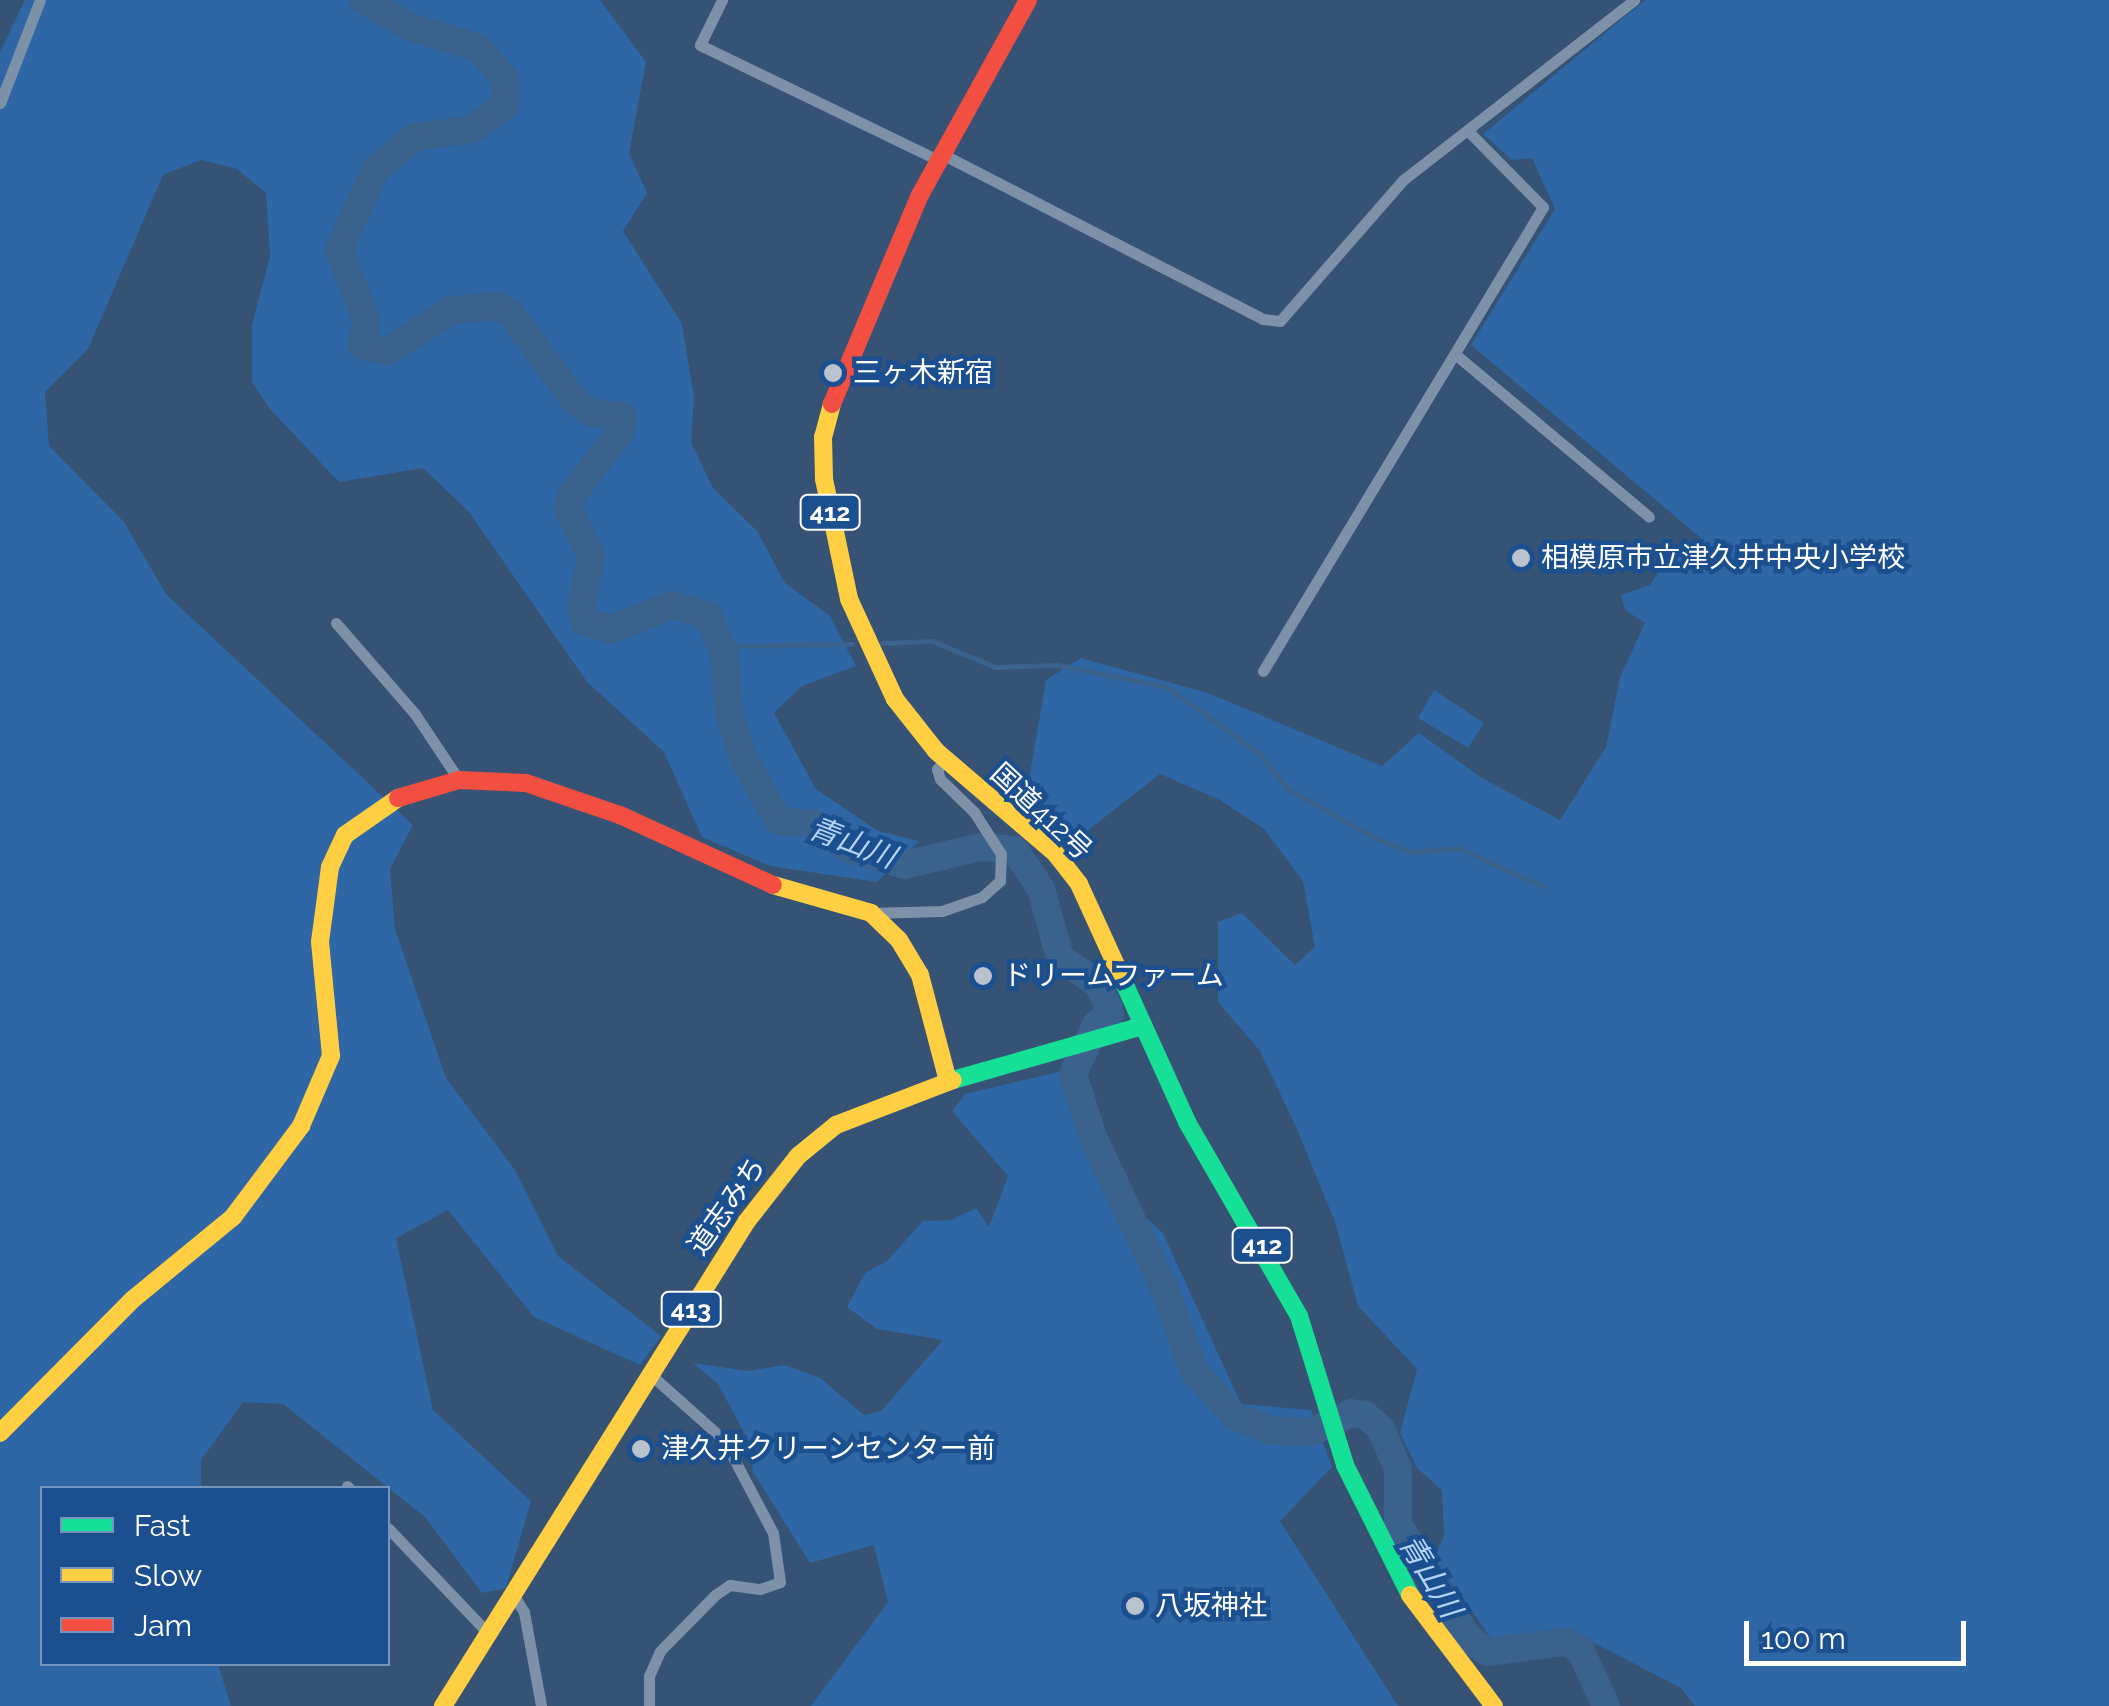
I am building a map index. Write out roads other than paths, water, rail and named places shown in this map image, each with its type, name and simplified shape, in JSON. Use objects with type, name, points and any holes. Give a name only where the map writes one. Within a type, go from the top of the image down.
[{"type":"main road","name":"国道412号","points":[[1028,0],[940,157],[834,396],[823,437],[824,479],[849,599],[895,698],[945,760],[1054,853],[1079,884],[1187,1122],[1280,1274],[1336,1435],[1383,1551],[1431,1629],[1494,1706]]},
{"type":"main road","points":[[0,1433],[132,1300],[220,1230],[269,1176],[328,1073],[332,1037],[320,942],[332,859],[345,834],[378,806],[459,780],[508,779],[542,787],[636,822],[746,877],[871,913],[888,927],[920,975],[948,1080]]},
{"type":"main road","name":"道志みち","points":[[444,1706],[764,1196],[798,1156],[857,1113],[948,1080],[1142,1026]]},
{"type":"street","points":[[0,103],[40,0]]},
{"type":"street","points":[[722,0],[700,46],[940,157],[1263,319],[1280,321],[1375,207],[1634,0]]},
{"type":"street","points":[[1263,670],[1543,206],[1469,132]]},
{"type":"street","points":[[1455,354],[1649,517]]},
{"type":"street","points":[[336,623],[414,714],[459,780]]},
{"type":"street","points":[[871,913],[942,912],[975,900],[1000,881],[1001,854],[983,825],[940,779],[937,770],[945,760]]},
{"type":"street","points":[[649,1706],[649,1676],[660,1651],[715,1595],[730,1584],[760,1589],[780,1582],[773,1532],[724,1440],[650,1374]]},
{"type":"street","points":[[390,1530],[490,1634]]},
{"type":"street","points":[[514,1596],[524,1612],[540,1706]]},
{"type":"waterway","name":"青山川","points":[[363,0],[411,27],[478,48],[505,79],[505,105],[473,129],[415,137],[375,170],[339,250],[366,319],[362,346],[387,351],[452,310],[497,306],[511,314],[574,400],[589,412],[623,417],[620,432],[571,496],[568,510],[591,555],[581,609],[585,622],[611,629],[673,605],[708,616],[724,652],[729,712],[744,760],[779,821],[815,824],[847,848],[904,865],[981,847],[1015,850],[1041,889],[1060,957],[1099,985],[1108,1006],[1110,1014],[1096,1025],[1073,1074],[1093,1137],[1165,1290],[1194,1371],[1235,1416],[1272,1431],[1312,1432],[1351,1413],[1365,1415],[1381,1429],[1398,1469],[1398,1524],[1468,1638],[1487,1652],[1566,1642],[1580,1649],[1606,1706]]},
{"type":"waterway","points":[[882,643],[932,641],[995,667],[1058,665],[1167,687],[1259,753],[1287,788],[1376,839],[1411,852],[1458,848],[1544,887]]},
{"type":"waterway","points":[[721,646],[852,644]]},
{"type":"place","name":"三ヶ木新宿","points":[[833,373]]},
{"type":"place","name":"相模原市立津久井中央小学校","points":[[1521,558]]},
{"type":"place","name":"ドリームファーム","points":[[983,976]]},
{"type":"place","name":"津久井クリーンセンター前","points":[[641,1449]]},
{"type":"place","name":"八坂神社","points":[[1135,1606]]}]
